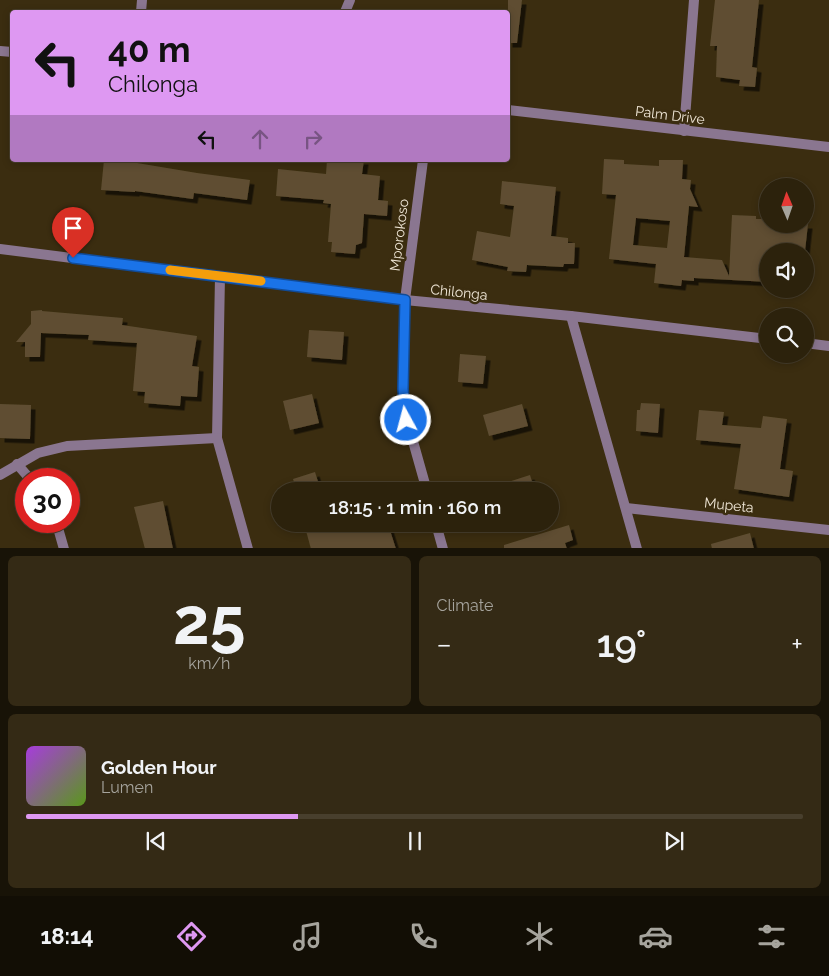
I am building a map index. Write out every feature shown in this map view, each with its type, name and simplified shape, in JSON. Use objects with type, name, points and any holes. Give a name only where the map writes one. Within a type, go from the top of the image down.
[{"type":"street","points":[[684,131],[694,0]]},
{"type":"street","name":"Palm Drive","points":[[510,110],[829,147]]},
{"type":"street","name":"Mporokoso","points":[[423,162],[405,300],[404,404],[408,426],[424,482]]},
{"type":"street","name":"Chilonga","points":[[0,248],[405,300],[571,316],[759,338]]},
{"type":"street","points":[[220,276],[217,438],[248,548]]},
{"type":"street","points":[[571,316],[637,548]]},
{"type":"street","points":[[814,344],[829,346]]},
{"type":"street","points":[[0,475],[38,453],[67,446],[217,438]]},
{"type":"street","points":[[17,464],[20,468]]},
{"type":"street","name":"Mupeta","points":[[626,508],[829,530]]},
{"type":"street","points":[[438,532],[443,548]]},
{"type":"street","points":[[60,533],[64,548]]},
{"type":"building","points":[[508,0],[522,0],[517,43],[510,43],[510,10],[508,10]]},
{"type":"building","points":[[715,0],[759,0],[752,67],[757,68],[755,87],[739,86],[740,80],[716,77],[717,46],[710,46]]},
{"type":"building","points":[[604,159],[624,160],[624,164],[659,166],[659,160],[683,160],[682,179],[691,180],[690,189],[698,207],[689,206],[684,257],[722,260],[729,276],[732,215],[756,216],[756,219],[759,219],[759,233],[807,233],[806,243],[759,243],[759,282],[694,278],[694,281],[682,280],[681,286],[654,283],[656,264],[609,259],[616,195],[602,194]],"holes":[[[636,218],[670,221],[667,248],[633,245]]]},
{"type":"building","points":[[104,162],[137,163],[250,180],[247,200],[194,193],[193,199],[135,191],[101,190]]},
{"type":"building","points":[[327,162],[364,162],[362,174],[380,176],[378,200],[388,201],[387,216],[364,214],[362,243],[356,245],[355,254],[331,252],[332,242],[328,242],[331,204],[323,203],[324,200],[276,196],[278,169],[326,174]]},
{"type":"building","points":[[502,181],[556,187],[551,236],[568,238],[568,243],[575,243],[574,264],[564,264],[563,267],[527,265],[526,272],[507,271],[508,267],[472,260],[477,231],[510,237],[514,206],[500,204]]},
{"type":"building","points":[[42,310],[123,318],[122,325],[197,336],[192,366],[199,367],[197,397],[181,396],[180,406],[144,403],[145,392],[133,391],[137,343],[88,340],[89,335],[41,333],[40,357],[25,357],[25,342],[16,342],[31,324],[31,311]]},
{"type":"building","points":[[309,330],[344,332],[342,360],[307,357]]},
{"type":"building","points":[[460,354],[486,356],[483,384],[458,382]]},
{"type":"building","points":[[312,394],[319,423],[290,430],[283,401]]},
{"type":"building","points":[[641,403],[660,404],[658,433],[636,431],[637,410],[640,410]]},
{"type":"building","points":[[0,404],[31,405],[30,439],[0,438]]},
{"type":"building","points":[[522,404],[528,426],[489,436],[483,415]]},
{"type":"building","points":[[699,410],[724,412],[722,425],[761,428],[763,416],[787,419],[780,469],[793,471],[789,497],[734,489],[741,444],[696,440]]},
{"type":"building","points":[[315,472],[318,482],[294,482],[293,479]]},
{"type":"building","points":[[530,475],[532,482],[508,482]]},
{"type":"building","points":[[163,501],[173,548],[145,548],[134,507]]},
{"type":"building","points":[[569,525],[573,540],[565,543],[567,548],[504,548],[504,545],[546,532],[559,532],[559,528]]},
{"type":"building","points":[[306,532],[391,532],[396,548],[311,548]]},
{"type":"building","points":[[750,533],[754,548],[712,548],[711,544]]},
{"type":"slow traffic","points":[[170,270],[261,281]]},
{"type":"route","points":[[73,258],[405,300],[403,389],[406,420]]}]
